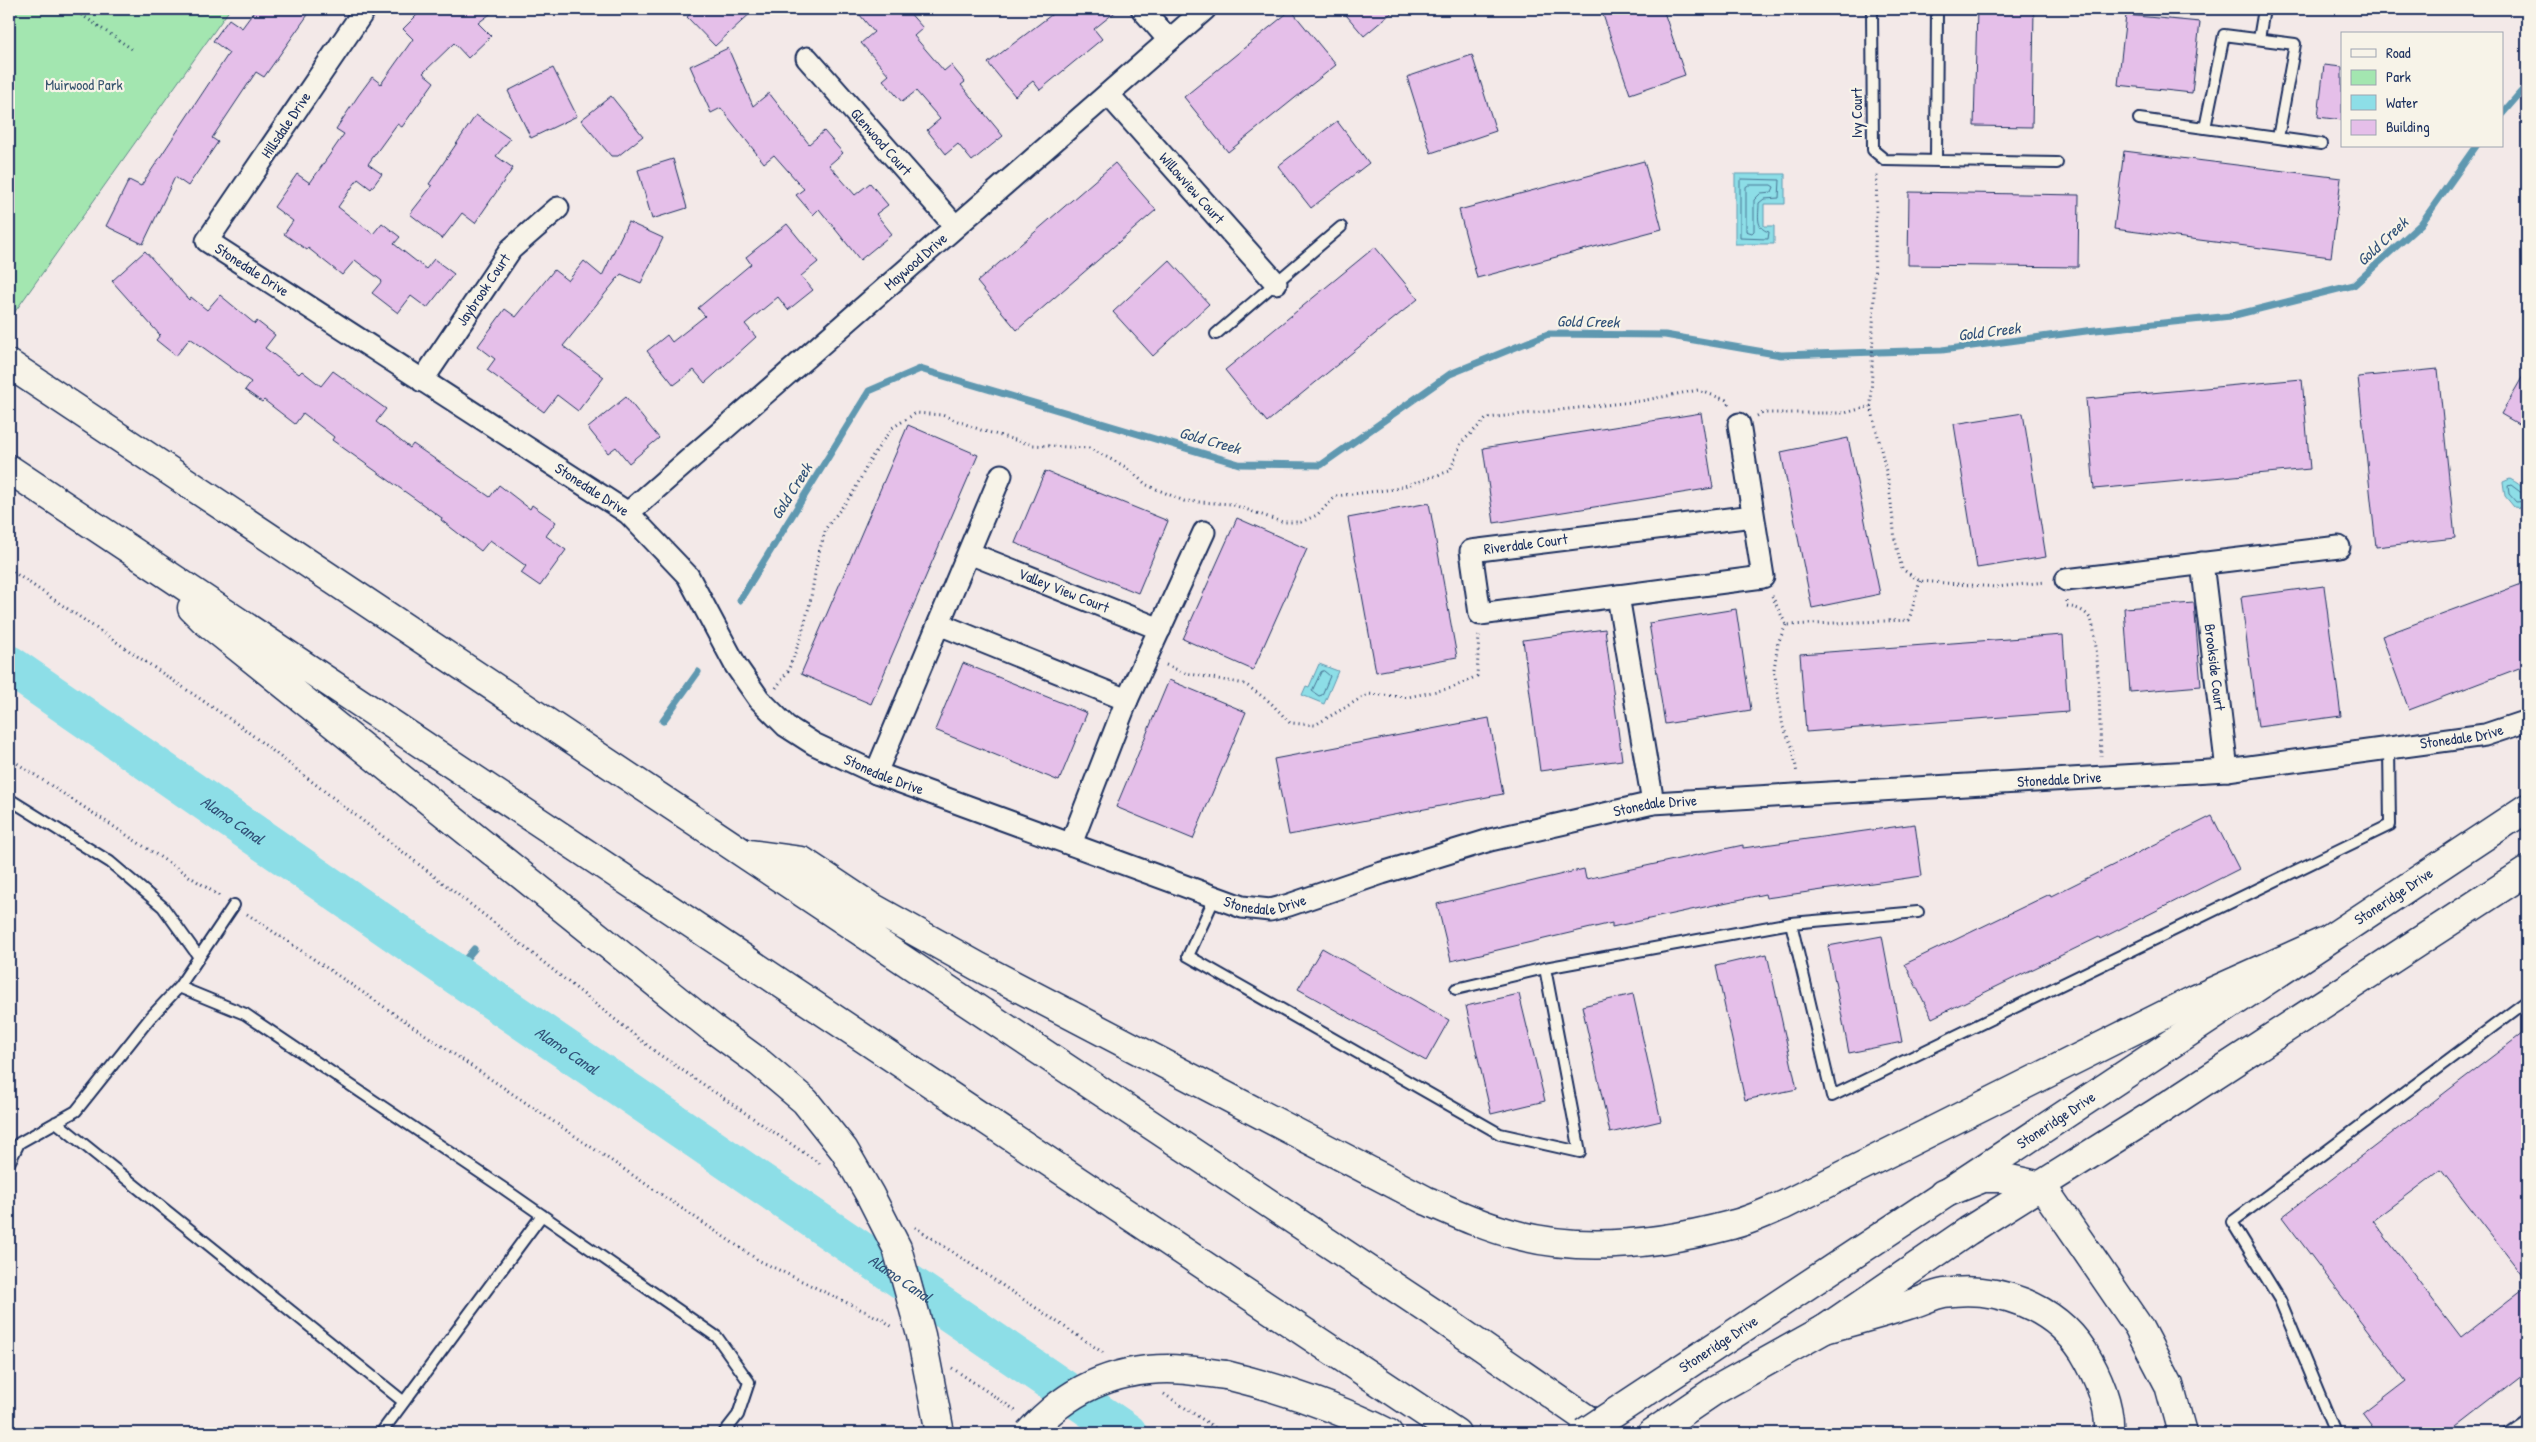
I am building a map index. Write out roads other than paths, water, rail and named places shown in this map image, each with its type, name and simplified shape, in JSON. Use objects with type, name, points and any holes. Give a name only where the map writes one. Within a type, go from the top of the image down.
[{"type":"main road","points":[[9,364],[1432,1312],[1605,1433]]},
{"type":"main road","points":[[9,469],[1456,1433]]},
{"type":"main road","points":[[150,563],[204,620],[805,1101],[844,1150],[897,1248],[921,1335],[940,1433]]},
{"type":"main road","name":"Stoneridge Drive","points":[[1605,1433],[1681,1369],[2527,808]]},
{"type":"main road","points":[[742,852],[802,861],[868,906],[979,967],[1425,1200],[1517,1236],[1570,1243],[1624,1244],[1678,1237],[1733,1225],[1784,1206],[2196,1000],[2323,942]]},
{"type":"main road","points":[[1652,1433],[1714,1391],[1825,1329],[1968,1231],[2042,1186],[2527,871]]},
{"type":"main road","points":[[1943,1194],[1983,1178],[2005,1178],[2042,1186],[2138,1326],[2169,1386],[2182,1433]]},
{"type":"main road","points":[[1825,1329],[1944,1293],[1981,1292],[2018,1299],[2050,1316],[2074,1337],[2090,1363],[2103,1393],[2109,1433]]},
{"type":"main road","points":[[1027,1425],[1078,1390],[1118,1375],[1168,1369],[1226,1376],[1274,1387],[1322,1403],[1388,1433]]},
{"type":"street","name":"Hillsdale Drive","points":[[207,241],[365,9]]},
{"type":"street","points":[[1142,9],[1169,40]]},
{"type":"street","name":"Maywood Drive","points":[[628,513],[1205,9]]},
{"type":"street","name":"Glenwood Court","points":[[808,58],[955,226]]},
{"type":"street","name":"Willowview Court","points":[[1108,94],[1276,282]]},
{"type":"street","name":"Jaybrook Court","points":[[422,381],[510,250],[558,208]]},
{"type":"street","name":"Stonedale Drive","points":[[207,241],[628,513],[688,576],[736,666],[765,704],[786,726],[814,744],[876,773],[1242,907],[1270,910],[1490,840],[1653,803],[2228,770],[2485,735],[2527,721]]},
{"type":"street","points":[[1653,803],[1618,596],[1763,577],[1739,424]]},
{"type":"street","points":[[876,773],[1001,476]]},
{"type":"street","name":"Riverdale Court","points":[[1618,596],[1480,614],[1471,551],[1753,516]]},
{"type":"street","points":[[1072,844],[1127,700],[1204,532]]},
{"type":"street","points":[[2066,580],[2339,547]]},
{"type":"street","name":"Valley View Court","points":[[968,553],[1160,629]]},
{"type":"street","name":"Brookside Court","points":[[2202,563],[2228,770]]},
{"type":"street","points":[[939,624],[1127,700]]},
{"type":"lane","name":"Ivy Court","points":[[1872,9],[1872,150],[1885,160],[1936,161]]},
{"type":"lane","points":[[1937,9],[1936,161],[2056,163]]},
{"type":"lane","points":[[2259,39],[2264,9]]},
{"type":"lane","points":[[2205,128],[2224,35],[2295,44],[2278,138]]},
{"type":"lane","points":[[2140,119],[2321,144]]},
{"type":"lane","points":[[1216,334],[1340,227]]},
{"type":"lane","points":[[1791,923],[1832,1096],[2390,825],[2389,748]]},
{"type":"lane","points":[[9,799],[110,862],[163,907],[199,957]]},
{"type":"lane","points":[[1215,897],[1188,956],[1500,1134],[1580,1152],[1545,968]]},
{"type":"lane","points":[[9,1163],[19,1143],[76,1110],[150,1018],[179,987],[234,905]]},
{"type":"lane","points":[[1456,989],[1545,968],[1791,923],[1918,912]]},
{"type":"lane","points":[[179,987],[245,1014],[542,1215],[717,1337],[749,1382],[738,1414],[724,1433]]},
{"type":"lane","points":[[2335,1433],[2280,1300],[2232,1222],[2527,1001]]},
{"type":"lane","points":[[56,1122],[404,1402]]},
{"type":"lane","points":[[381,1433],[542,1215]]},
{"type":"lane","points":[[2507,1433],[2527,1419]]},
{"type":"water","points":[[1735,174],[1785,174],[1785,204],[1764,204],[1764,226],[1774,226],[1774,244],[1735,244]]},
{"type":"water","points":[[2510,479],[2521,486],[2525,492],[2527,505],[2524,508],[2514,507],[2505,496],[2503,482]]},
{"type":"water","points":[[1319,664],[1338,671],[1324,704],[1302,695],[1306,686],[1309,687]]},
{"type":"waterway","name":"Gold Creek","points":[[2504,112],[2527,85]]},
{"type":"waterway","name":"Gold Creek","points":[[740,600],[869,391],[920,369],[1239,464],[1321,465],[1450,374],[1548,334],[1665,335],[1781,355],[1942,350],[2086,331],[2231,316],[2354,285],[2421,224],[2475,148]]},
{"type":"waterway","name":"Alamo Canal","points":[[9,665],[454,973],[1127,1433]]},
{"type":"waterway","name":"Gold Creek","points":[[663,721],[698,672]]},
{"type":"waterway","name":"Gold Creek","points":[[454,973],[474,949]]},
{"type":"park label","name":"Muirwood Park","points":[[84,85]]}]
